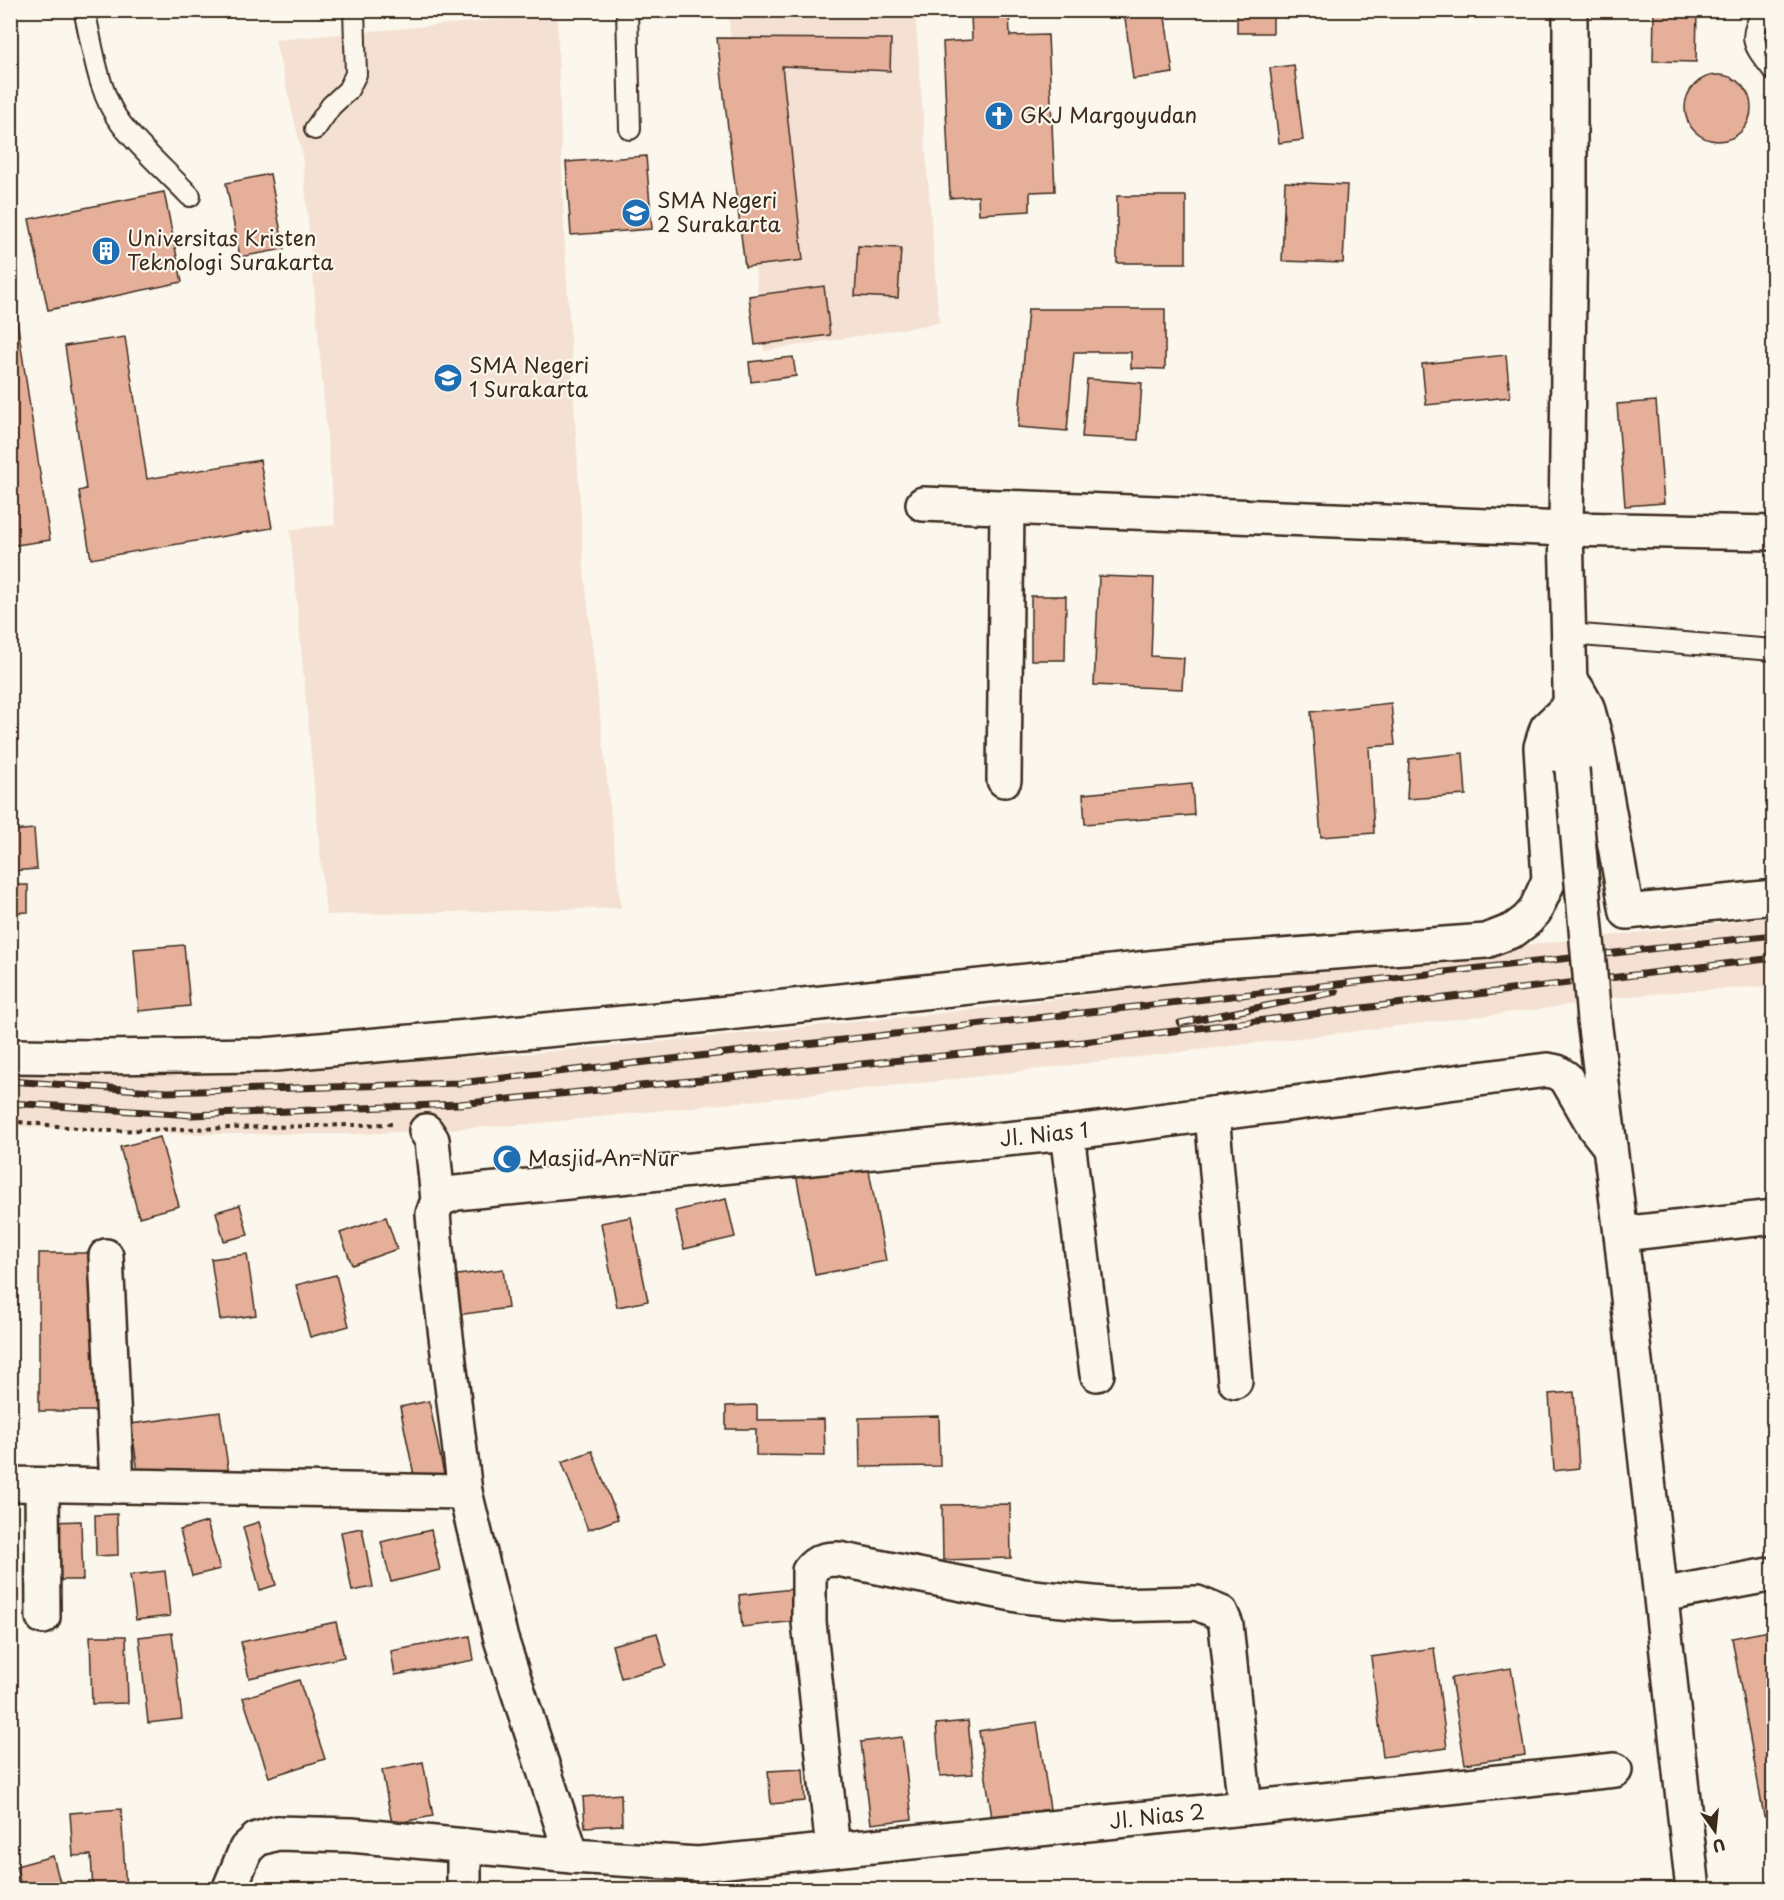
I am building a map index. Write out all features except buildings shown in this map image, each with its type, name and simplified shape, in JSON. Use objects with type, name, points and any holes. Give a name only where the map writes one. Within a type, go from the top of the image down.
[{"type":"street","points":[[1570,10],[1566,529],[1572,769],[1594,1020],[1621,1234],[1693,1890]]},
{"type":"street","points":[[923,504],[1566,529],[1773,533]]},
{"type":"street","points":[[1004,780],[1007,507]]},
{"type":"street","points":[[1569,694],[1581,694],[1587,706],[1596,741],[1627,912],[1773,897]]},
{"type":"street","points":[[10,1056],[241,1055],[299,1052],[680,1018],[1224,960],[1486,942],[1514,930],[1527,920],[1539,903],[1549,880],[1540,747],[1547,728],[1569,694]]},
{"type":"street","name":"Jl. Nias 1","points":[[438,1200],[456,1193],[1067,1133],[1547,1070],[1557,1072],[1566,1078],[1595,1128],[1610,1148]]},
{"type":"street","points":[[1212,1114],[1235,1381]]},
{"type":"street","points":[[426,1131],[432,1140],[438,1200],[433,1214],[438,1271],[465,1492],[501,1639],[572,1856]]},
{"type":"street","points":[[1067,1133],[1097,1374]]},
{"type":"street","points":[[1621,1234],[1773,1217]]},
{"type":"street","points":[[106,1256],[117,1486]]},
{"type":"street","points":[[43,1617],[26,1485],[465,1492]]},
{"type":"street","points":[[833,1850],[809,1622],[809,1571],[825,1559],[838,1559],[1023,1596],[1113,1605],[1197,1603],[1221,1613],[1226,1625],[1245,1808]]},
{"type":"street","points":[[1661,1595],[1773,1574]]},
{"type":"street","name":"Jl. Nias 2","points":[[229,1890],[246,1849],[257,1839],[277,1833],[351,1834],[572,1856],[700,1877],[833,1850],[1615,1770]]},
{"type":"street","points":[[464,1846],[464,1890]]},
{"type":"lane","points":[[84,10],[99,76],[121,124],[190,196]]},
{"type":"lane","points":[[315,129],[331,106],[348,90],[356,74],[354,10]]},
{"type":"lane","points":[[627,10],[630,129]]},
{"type":"lane","points":[[1765,10],[1756,24],[1753,36],[1756,48],[1773,71]]},
{"type":"lane","points":[[1568,634],[1773,650]]},
{"type":"path","points":[[10,1121],[105,1131],[398,1124],[426,1131]]},
{"type":"shaded area","points":[[735,10],[915,11],[939,323],[764,351],[728,12]]},
{"type":"shaded area","name":"SMA Negeri 1 Surakarta","points":[[557,14],[564,230],[584,569],[621,908],[326,915],[290,529],[335,525],[302,153],[275,40]]},
{"type":"shaded area","points":[[1773,917],[1773,986],[1612,998],[1557,1007],[939,1081],[532,1124],[362,1134],[188,1134],[11,1126],[11,1064],[292,1068],[522,1054],[933,1014],[1320,967]]},
{"type":"railway","points":[[10,1081],[167,1092],[459,1083],[1774,935]]},
{"type":"railway","points":[[10,1103],[192,1115],[459,1104],[1083,1042],[1774,958]]},
{"type":"railway","points":[[1180,1023],[1336,992]]},
{"type":"place","name":"GKJ Margoyudan","points":[[999,116]]},
{"type":"place","name":"SMA Negeri 2 Surakarta","points":[[636,213]]},
{"type":"place","name":"Universitas Kristen Teknologi Surakarta","points":[[106,251]]},
{"type":"place","name":"SMA Negeri 1 Surakarta","points":[[448,378]]},
{"type":"place","name":"Masjid An-Nur","points":[[507,1159]]}]
